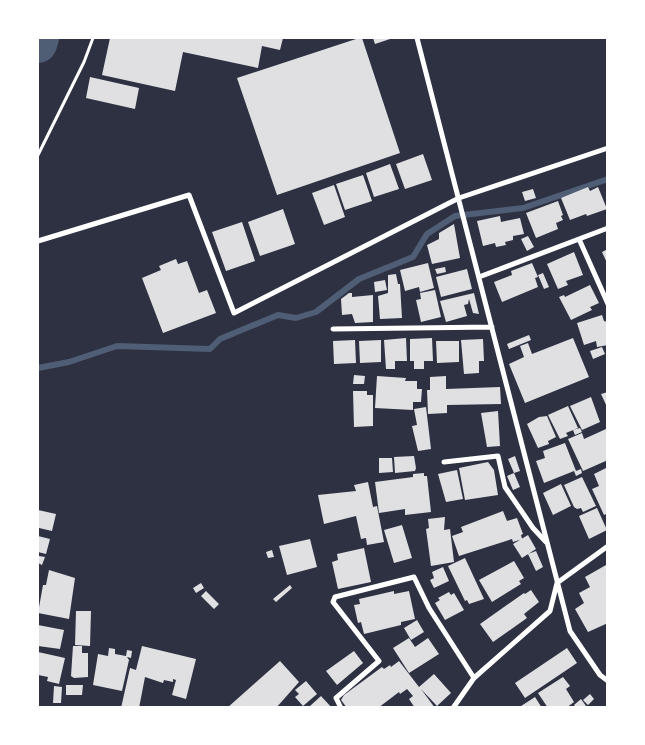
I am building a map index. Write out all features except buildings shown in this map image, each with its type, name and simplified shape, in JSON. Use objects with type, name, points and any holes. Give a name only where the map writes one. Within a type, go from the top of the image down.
[{"type":"street","points":[[417,38],[570,631],[600,675],[608,680]]},
{"type":"street","points":[[38,241],[189,195],[234,313],[458,198],[608,148]]},
{"type":"street","points":[[479,277],[608,228]]},
{"type":"street","points":[[579,239],[608,304]]},
{"type":"street","points":[[333,329],[492,327]]},
{"type":"street","points":[[444,462],[498,456],[505,487],[533,528],[546,542]]},
{"type":"street","points":[[453,708],[474,678],[550,611],[557,584],[608,546]]},
{"type":"street","points":[[340,708],[336,698],[380,661],[333,602],[335,597],[414,577],[429,608],[474,678]]},
{"type":"path","points":[[38,155],[94,38]]},
{"type":"waterway","points":[[38,44],[40,38]]},
{"type":"waterway","points":[[38,368],[69,362],[117,346],[210,349],[220,339],[278,315],[296,318],[316,312],[359,279],[413,257],[427,234],[455,216],[523,208],[608,179]]}]
